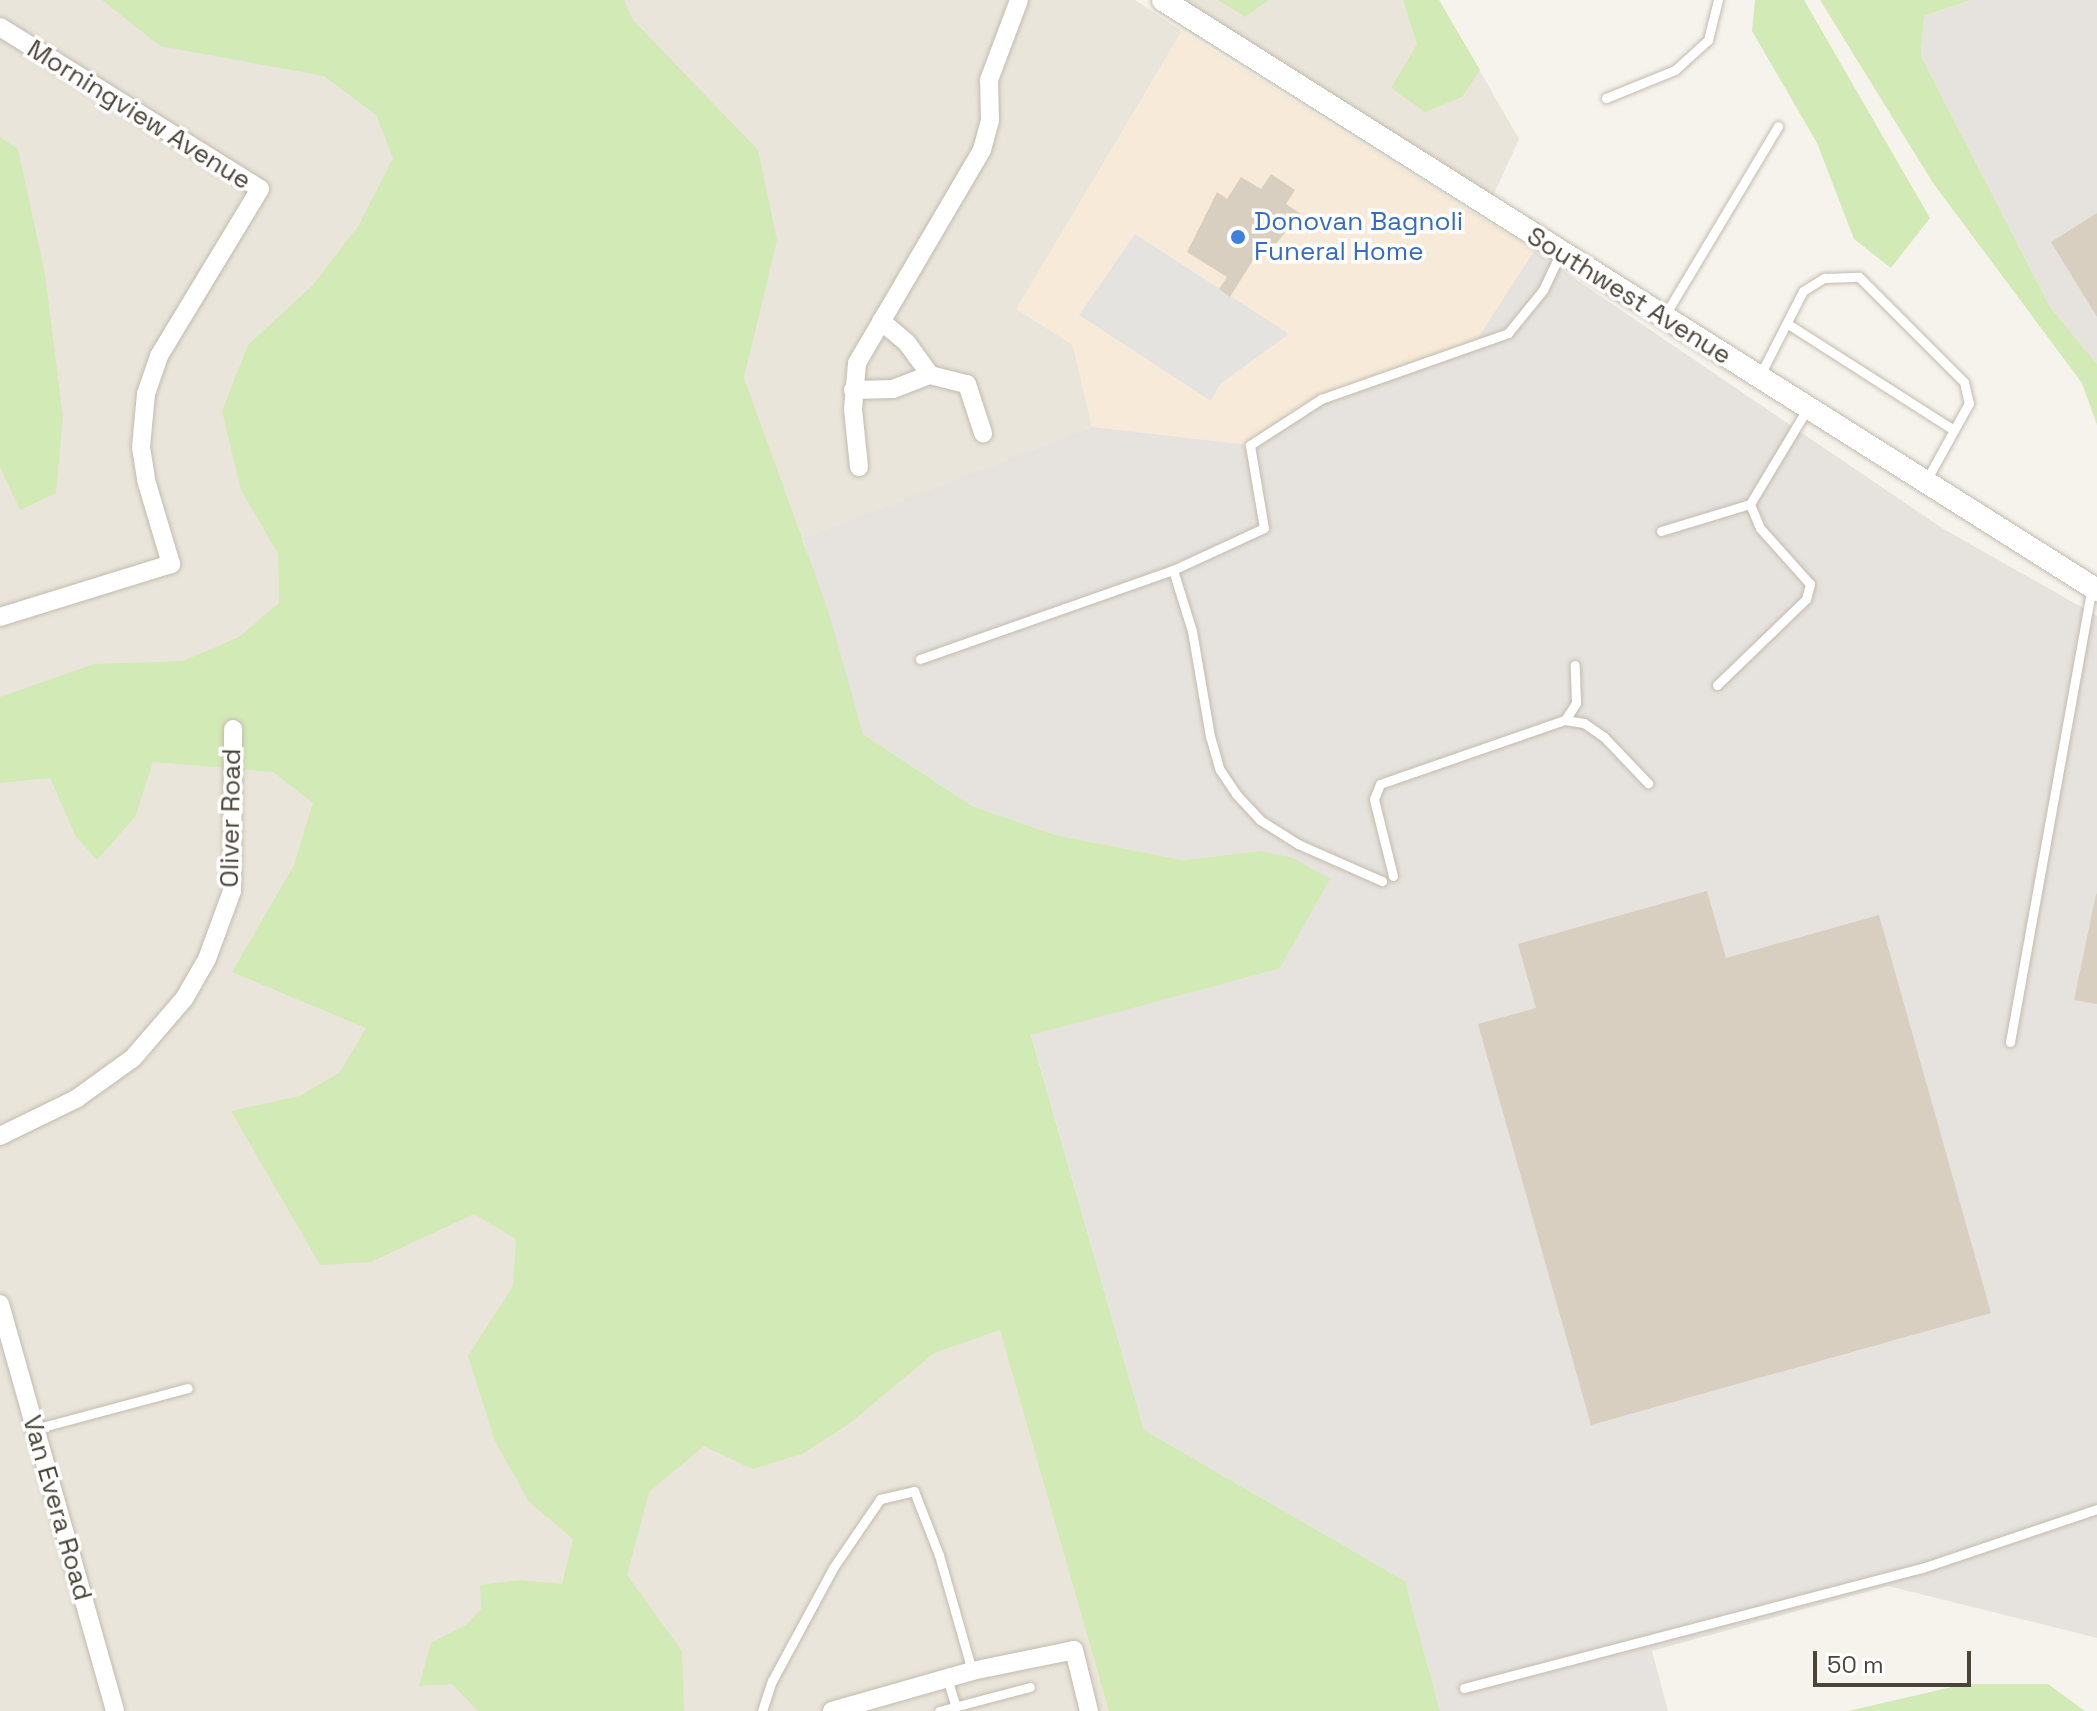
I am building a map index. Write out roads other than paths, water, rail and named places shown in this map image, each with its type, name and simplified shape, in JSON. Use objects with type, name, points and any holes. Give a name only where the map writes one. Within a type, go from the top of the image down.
[{"type":"street","points":[[859,467],[853,390],[857,363],[982,150],[990,120],[989,80],[1019,0]]},
{"type":"street","name":"Southwest Avenue","points":[[1163,0],[1924,484],[2095,588]]},
{"type":"street","name":"Morningview Avenue","points":[[0,27],[260,189],[159,356],[146,394],[143,458],[171,564],[0,617]]},
{"type":"street","points":[[881,321],[907,343],[930,375]]},
{"type":"street","points":[[853,390],[893,389],[930,375],[967,384],[983,433]]},
{"type":"street","name":"Oliver Road","points":[[0,1136],[76,1099],[133,1058],[184,999],[207,959],[232,891],[233,729]]},
{"type":"street","name":"Van Evera Road","points":[[0,1304],[115,1711]]},
{"type":"street","points":[[832,1711],[972,1671],[1074,1650],[1089,1711]]},
{"type":"lane","points":[[1606,98],[1675,70],[1708,40],[1718,0]]},
{"type":"lane","points":[[1663,318],[1778,126]]},
{"type":"lane","points":[[920,659],[1173,570],[1264,528],[1250,445],[1321,399],[1508,333],[1543,290],[1561,252]]},
{"type":"lane","points":[[1759,378],[1803,291],[1824,278],[1859,277],[1964,382],[1969,403],[1924,484]]},
{"type":"lane","points":[[1788,324],[1954,430]]},
{"type":"lane","points":[[1661,531],[1750,504],[1807,409]]},
{"type":"lane","points":[[1717,685],[1806,599],[1810,584],[1760,528],[1750,504]]},
{"type":"lane","points":[[1173,570],[1192,631],[1210,736],[1220,770],[1236,794],[1260,820],[1298,844],[1382,881]]},
{"type":"lane","points":[[2010,1042],[2095,588]]},
{"type":"lane","points":[[1565,720],[1576,703],[1575,665]]},
{"type":"lane","points":[[1393,876],[1374,799],[1380,784],[1565,720],[1584,723],[1604,737],[1648,783]]},
{"type":"lane","points":[[35,1429],[188,1388]]},
{"type":"lane","points":[[762,1711],[772,1681],[833,1568],[880,1499],[914,1491],[939,1555],[972,1671]]},
{"type":"lane","points":[[1464,1688],[1922,1568],[2097,1509]]},
{"type":"lane","points":[[947,1678],[956,1707]]},
{"type":"lane","points":[[939,1711],[1030,1687]]},
{"type":"place","name":"Donovan Bagnoli Funeral Home","points":[[1238,237]]}]
